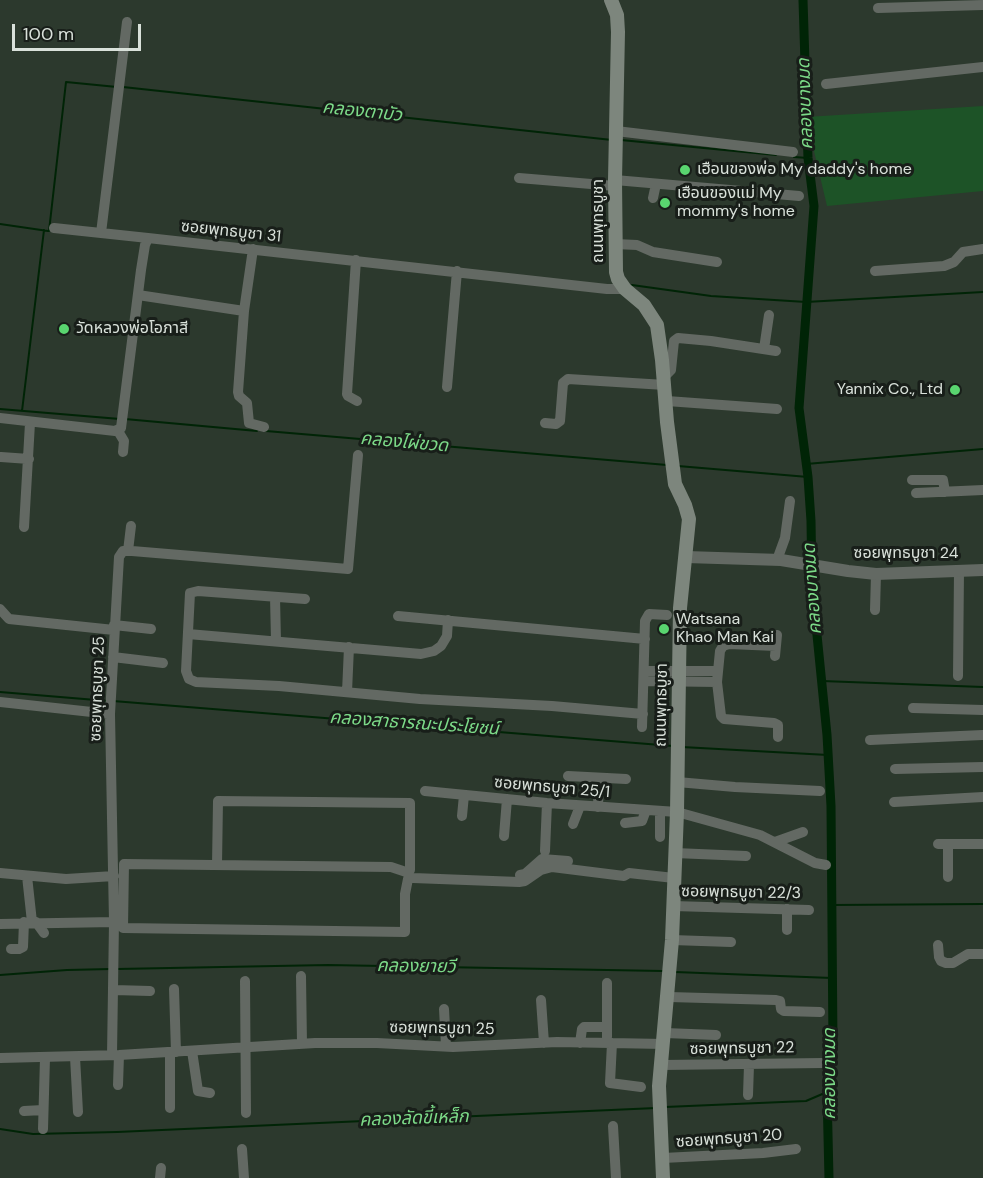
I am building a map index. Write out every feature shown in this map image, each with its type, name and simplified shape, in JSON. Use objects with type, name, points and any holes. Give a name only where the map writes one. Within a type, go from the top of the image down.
[{"type":"main road","name":"ถนนพุทธบูชา","points":[[611,0],[617,15],[618,32],[616,272],[625,289],[644,305],[657,326],[675,484],[689,519],[680,608],[677,812],[671,972],[659,1086],[663,1178]]},
{"type":"street","points":[[878,8],[983,5]]},
{"type":"street","points":[[101,233],[127,22]]},
{"type":"street","points":[[826,84],[983,67]]},
{"type":"street","points":[[616,137],[793,152]]},
{"type":"street","points":[[519,178],[656,184],[800,196]]},
{"type":"street","points":[[653,198],[656,184]]},
{"type":"street","name":"ซอยพุทธบูชา 31","points":[[54,228],[147,241],[252,249],[607,289],[625,289]]},
{"type":"street","points":[[123,452],[121,424],[147,241]]},
{"type":"street","points":[[615,244],[637,245],[652,252],[717,262]]},
{"type":"street","points":[[252,249],[244,311],[238,396],[247,403],[249,423],[264,427]]},
{"type":"street","points":[[874,271],[944,266],[954,262],[963,252],[983,249]]},
{"type":"street","points":[[356,260],[347,394],[357,401]]},
{"type":"street","points":[[447,387],[457,271]]},
{"type":"street","points":[[138,295],[244,311]]},
{"type":"street","points":[[764,349],[769,315]]},
{"type":"street","points":[[545,423],[556,424],[560,421],[563,383],[568,379],[664,381],[671,370],[674,341],[678,338],[776,351]]},
{"type":"street","points":[[667,401],[777,409]]},
{"type":"street","points":[[0,418],[30,423],[121,424]]},
{"type":"street","points":[[24,527],[30,423]]},
{"type":"street","points":[[131,526],[128,551],[348,569],[358,455]]},
{"type":"street","points":[[1,457],[29,459]]},
{"type":"street","points":[[912,480],[943,480],[945,492]]},
{"type":"street","points":[[916,493],[983,490]]},
{"type":"street","points":[[779,560],[790,501]]},
{"type":"street","name":"ซอยพุทธบูชา 25","points":[[116,1055],[110,714],[118,564],[123,551],[128,551]]},
{"type":"street","name":"ซอยพุทธบูชา 24","points":[[686,556],[779,560],[876,574],[983,570]]},
{"type":"street","points":[[958,571],[958,676]]},
{"type":"street","points":[[875,610],[876,574]]},
{"type":"street","points":[[305,599],[194,591],[190,593],[186,671],[189,679],[196,682],[279,686],[420,699],[552,706],[643,714]]},
{"type":"street","points":[[275,597],[276,641]]},
{"type":"street","points":[[0,609],[4,621],[151,629]]},
{"type":"street","points":[[642,727],[646,616],[649,614],[667,615]]},
{"type":"street","points":[[399,616],[645,639]]},
{"type":"street","points":[[188,634],[421,654],[434,651],[445,641],[448,620]]},
{"type":"street","points":[[776,646],[725,645],[720,651],[718,677],[721,716],[724,719],[778,724],[778,737]]},
{"type":"street","points":[[347,692],[350,647]]},
{"type":"street","points":[[113,657],[163,663]]},
{"type":"street","points":[[644,676],[718,677]]},
{"type":"street","points":[[0,702],[110,714]]},
{"type":"street","points":[[913,708],[983,710]]},
{"type":"street","points":[[870,740],[983,735]]},
{"type":"street","points":[[895,769],[983,767]]},
{"type":"street","points":[[568,776],[626,779]]},
{"type":"street","points":[[598,807],[599,778]]},
{"type":"street","points":[[677,782],[820,791]]},
{"type":"street","name":"ซอยพุทธบูชา 25/1","points":[[425,791],[580,806],[677,812],[723,824],[775,842],[815,863],[826,865]]},
{"type":"street","points":[[462,816],[464,795]]},
{"type":"street","points":[[894,802],[983,797]]},
{"type":"street","points":[[504,836],[507,799]]},
{"type":"street","points":[[217,865],[218,801],[410,803],[410,874],[405,894],[405,932],[123,928],[124,864],[391,867],[410,874],[519,882],[525,881],[541,870],[552,867],[624,876],[628,873],[674,878]]},
{"type":"street","points":[[545,851],[548,803]]},
{"type":"street","points":[[573,824],[579,814],[580,806]]},
{"type":"street","points":[[625,824],[642,820],[646,810]]},
{"type":"street","points":[[660,811],[660,837]]},
{"type":"street","points":[[775,842],[803,832]]},
{"type":"street","points":[[948,877],[943,844],[983,844]]},
{"type":"street","points":[[675,853],[746,856]]},
{"type":"street","points":[[0,873],[78,879],[114,876]]},
{"type":"street","points":[[11,949],[23,947],[31,922],[27,876]]},
{"type":"street","name":"ซอยพุทธบูชา 22/3","points":[[673,906],[809,910]]},
{"type":"street","points":[[787,909],[787,930]]},
{"type":"street","points":[[31,922],[44,933]]},
{"type":"street","points":[[0,924],[114,922]]},
{"type":"street","points":[[672,940],[731,942]]},
{"type":"street","points":[[938,945],[939,957],[946,963],[953,963],[968,954],[983,954]]},
{"type":"street","points":[[301,976],[302,1044]]},
{"type":"street","points":[[244,981],[246,1113]]},
{"type":"street","points":[[607,983],[610,1083],[641,1086]]},
{"type":"street","points":[[170,1108],[174,989]]},
{"type":"street","points":[[114,990],[150,991]]},
{"type":"street","points":[[669,997],[776,1000],[780,1001],[781,1009],[784,1011],[820,1012]]},
{"type":"street","points":[[541,1000],[544,1043]]},
{"type":"street","points":[[444,1009],[446,1046]]},
{"type":"street","points":[[580,1043],[582,1029],[585,1027],[608,1036]]},
{"type":"street","name":"ซอยพุทธบูชา 25","points":[[0,1058],[75,1057],[302,1044],[377,1043],[446,1046],[580,1043],[608,1036],[665,1038],[716,1035]]},
{"type":"street","points":[[192,1051],[198,1091],[210,1093]]},
{"type":"street","points":[[116,1055],[118,1086]]},
{"type":"street","points":[[75,1057],[78,1112]]},
{"type":"street","points":[[43,1129],[45,1058]]},
{"type":"street","name":"ซอยพุทธบูชา 22","points":[[662,1065],[823,1063]]},
{"type":"street","points":[[748,1095],[749,1065]]},
{"type":"street","points":[[24,1111],[43,1110]]},
{"type":"street","points":[[613,1126],[616,1178]]},
{"type":"street","points":[[242,1149],[244,1178]]},
{"type":"street","name":"ซอยพุทธบูชา 20","points":[[663,1158],[796,1149]]},
{"type":"green space","points":[[983,106],[983,191],[827,206],[806,117]]},
{"type":"waterway","name":"คลองบางมด","points":[[803,0],[808,158],[814,206],[799,408],[808,477],[812,585],[827,735],[831,806],[833,1045],[827,1092],[829,1178]]},
{"type":"waterway","name":"คลองตาบัว","points":[[49,231],[66,82],[117,87]]},
{"type":"waterway","name":"คลองตาบัว","points":[[123,87],[612,140]]},
{"type":"waterway","name":"คลองตาบัว","points":[[621,140],[776,155]]},
{"type":"waterway","name":"คลองตาบัว","points":[[794,157],[808,158]]},
{"type":"waterway","points":[[0,224],[48,231]]},
{"type":"waterway","points":[[22,411],[44,230]]},
{"type":"waterway","name":"คลองบางมด","points":[[632,285],[711,296],[806,302],[983,292]]},
{"type":"waterway","name":"คลองไผ่ขวด","points":[[0,409],[120,419]]},
{"type":"waterway","name":"คลองไผ่ขวด","points":[[125,419],[257,431]]},
{"type":"waterway","name":"คลองไผ่ขวด","points":[[266,431],[667,465]]},
{"type":"waterway","points":[[806,464],[983,449]]},
{"type":"waterway","name":"คลองไผ่ขวด","points":[[678,466],[808,477]]},
{"type":"waterway","points":[[822,681],[983,687]]},
{"type":"waterway","name":"คลองสาธารณะประโยชน์","points":[[0,692],[108,701]]},
{"type":"waterway","name":"คลองสาธารณะประโยชน์","points":[[113,701],[673,746]]},
{"type":"waterway","name":"คลองสาธารณะประโยชน์","points":[[682,747],[828,755]]},
{"type":"waterway","points":[[831,905],[983,904]]},
{"type":"waterway","name":"คลองยายวี","points":[[117,969],[328,965],[663,971]]},
{"type":"waterway","name":"คลองยายวี","points":[[0,975],[111,969]]},
{"type":"waterway","name":"คลองยายวี","points":[[675,972],[832,978]]},
{"type":"waterway","name":"คลองลัดขี้เหล็ก","points":[[665,1107],[806,1101],[827,1092]]},
{"type":"waterway","name":"คลองลัดขี้เหล็ก","points":[[0,1129],[33,1134],[117,1132],[656,1108]]},
{"type":"place","name":"เฮือนของพ่อ My daddy's home","points":[[685,170]]},
{"type":"place","name":"เฮือนของแม่ My mommy's home","points":[[665,203]]},
{"type":"place","name":"วัดหลวงพ่อโอภาสี","points":[[64,329]]},
{"type":"place","name":"Yannix Co., Ltd","points":[[955,390]]},
{"type":"place","name":"Watsana Khao Man Kai","points":[[664,629]]}]
